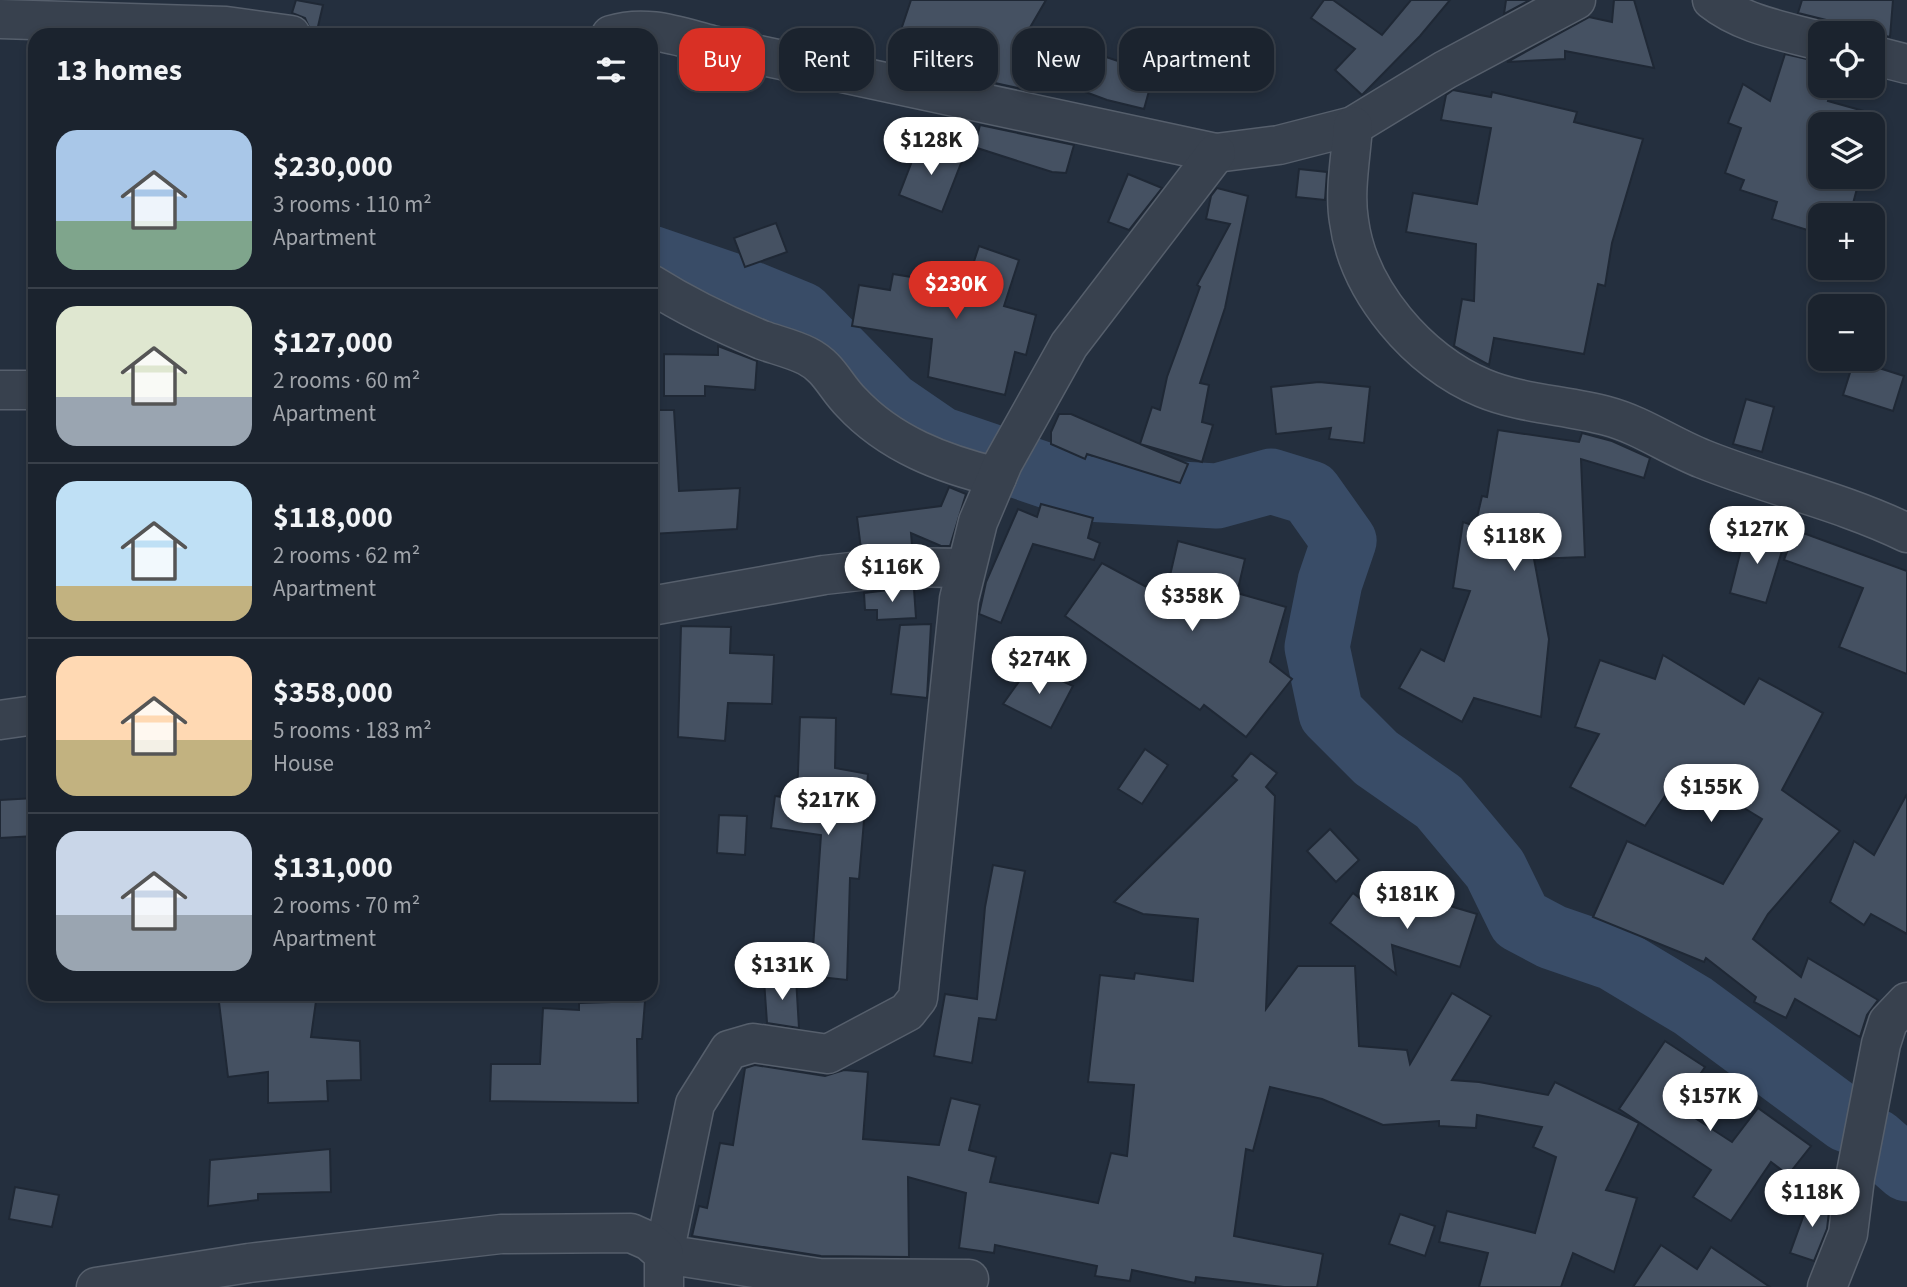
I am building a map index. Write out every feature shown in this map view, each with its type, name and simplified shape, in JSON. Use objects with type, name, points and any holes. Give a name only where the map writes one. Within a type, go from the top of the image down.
[{"type":"street","points":[[658,31],[712,45],[1216,153],[1279,145],[1353,126],[1445,70],[1576,0]]},
{"type":"street","points":[[1712,0],[1723,9],[1759,25],[1808,38]]},
{"type":"street","points":[[0,19],[240,28]]},
{"type":"street","points":[[1885,58],[1907,64]]},
{"type":"street","points":[[1353,126],[1348,220],[1357,252],[1375,291],[1413,344],[1445,370],[1485,389],[1608,416],[1704,460],[1847,507],[1907,533]]},
{"type":"street","points":[[664,1270],[695,1104],[729,1050],[753,1043],[828,1054],[907,1012],[918,998],[945,715],[965,568],[978,522],[997,477],[1069,345],[1216,153]]},
{"type":"street","points":[[660,299],[807,356],[827,369],[850,402],[899,440],[949,466],[997,477]]},
{"type":"street","points":[[0,390],[28,390]]},
{"type":"street","points":[[658,605],[824,575],[895,567],[965,568]]},
{"type":"street","points":[[0,720],[28,716]]},
{"type":"street","points":[[1827,1287],[1848,1234],[1855,1178],[1881,1044],[1888,1022],[1907,1002]]},
{"type":"street","points":[[96,1287],[249,1263],[501,1234],[631,1233],[649,1241],[664,1270]]},
{"type":"street","points":[[664,1270],[819,1278],[970,1279]]},
{"type":"building","points":[[296,0],[323,5],[318,28],[309,28],[305,18],[292,13]]},
{"type":"building","points":[[911,0],[1046,0],[1030,28],[1012,28],[1012,87],[998,84],[998,28],[902,28]]},
{"type":"building","points":[[1324,0],[1333,0],[1382,35],[1411,0],[1450,0],[1420,36],[1362,95],[1335,70],[1355,49],[1311,18]]},
{"type":"building","points":[[1506,0],[1530,0],[1504,14]]},
{"type":"building","points":[[1614,0],[1634,0],[1654,68],[1565,51],[1565,59],[1507,62],[1589,17],[1612,22]]},
{"type":"building","points":[[1802,0],[1893,0],[1890,37],[1885,36],[1885,21],[1827,21],[1798,13]]},
{"type":"building","points":[[1785,54],[1808,59],[1808,98],[1829,98],[1828,101],[1867,112],[1808,112],[1808,189],[1857,189],[1853,203],[1808,203],[1808,230],[1772,219],[1777,202],[1740,190],[1744,180],[1725,173],[1741,128],[1728,123],[1743,84],[1770,101]]},
{"type":"building","points":[[1105,57],[1119,61],[1119,91],[1149,91],[1144,109],[1083,91],[1105,91]]},
{"type":"building","points":[[1453,90],[1491,97],[1492,92],[1577,112],[1574,122],[1643,139],[1612,243],[1605,286],[1598,284],[1584,354],[1494,338],[1489,365],[1454,346],[1462,299],[1474,301],[1476,244],[1406,232],[1413,193],[1477,204],[1491,128],[1441,120],[1446,95]]},
{"type":"building","points":[[980,125],[1074,145],[1066,173],[1052,172],[974,147]]},
{"type":"building","points":[[919,143],[963,158],[942,212],[899,195]]},
{"type":"building","points":[[1299,169],[1327,172],[1325,200],[1296,197]]},
{"type":"building","points":[[1128,174],[1162,188],[1129,230],[1108,222]]},
{"type":"building","points":[[1217,188],[1248,196],[1225,308],[1200,383],[1209,385],[1202,422],[1213,425],[1202,462],[1140,444],[1152,407],[1160,410],[1167,377],[1200,287],[1197,285],[1230,224],[1206,219],[1211,196]]},
{"type":"building","points":[[776,223],[787,252],[745,267],[734,238]]},
{"type":"building","points":[[979,246],[1019,260],[1004,306],[1036,315],[1026,355],[1015,352],[1005,395],[928,377],[932,339],[852,326],[859,285],[890,290],[893,274],[966,286]]},
{"type":"building","points":[[718,346],[757,361],[755,390],[705,386],[705,396],[664,396],[664,354],[718,355]]},
{"type":"building","points":[[1885,370],[1904,376],[1893,411],[1843,395],[1851,371]]},
{"type":"building","points":[[1319,382],[1370,387],[1364,443],[1329,439],[1331,428],[1276,434],[1271,387]]},
{"type":"building","points":[[1746,399],[1774,407],[1762,452],[1733,444]]},
{"type":"building","points":[[658,410],[674,410],[679,491],[740,488],[737,529],[658,534]]},
{"type":"building","points":[[1059,414],[1071,414],[1188,464],[1180,483],[1087,454],[1085,459],[1051,444],[1051,432]]},
{"type":"building","points":[[1498,430],[1579,442],[1582,433],[1612,441],[1650,458],[1644,478],[1581,459],[1585,557],[1534,559],[1549,639],[1541,717],[1474,698],[1462,722],[1399,688],[1421,649],[1444,661],[1470,591],[1453,588],[1463,522],[1475,526],[1482,496],[1487,497]]},
{"type":"building","points":[[949,487],[966,494],[950,546],[941,546],[911,533],[912,545],[861,549],[857,517],[941,506]]},
{"type":"building","points":[[1041,504],[1093,518],[1088,538],[1100,543],[1094,560],[1033,544],[1001,623],[979,614],[986,582],[1018,509],[1037,517]]},
{"type":"building","points":[[1746,530],[1785,541],[1766,603],[1730,593]]},
{"type":"building","points":[[1795,530],[1907,571],[1907,674],[1839,647],[1863,588],[1784,560]]},
{"type":"building","points":[[1178,541],[1245,559],[1237,593],[1286,607],[1270,662],[1292,679],[1246,737],[1204,705],[1200,710],[1065,616],[1102,563],[1165,597]]},
{"type":"building","points":[[914,589],[916,618],[877,620],[877,610],[865,610],[864,593]]},
{"type":"building","points":[[931,624],[927,698],[891,694],[900,625]]},
{"type":"building","points":[[681,626],[731,627],[730,653],[774,655],[772,704],[728,703],[725,741],[678,737]]},
{"type":"building","points":[[1663,655],[1744,704],[1759,678],[1823,713],[1782,790],[1840,831],[1768,914],[1753,939],[1801,977],[1808,958],[1878,1000],[1867,1015],[1860,1037],[1795,999],[1786,1018],[1754,1002],[1756,997],[1706,958],[1704,962],[1593,917],[1627,841],[1723,884],[1762,819],[1682,770],[1645,826],[1570,787],[1599,734],[1575,727],[1600,660],[1655,679]]},
{"type":"building","points":[[1030,666],[1073,686],[1051,728],[1003,704]]},
{"type":"building","points":[[800,717],[836,718],[835,768],[868,774],[859,879],[850,878],[847,980],[811,976],[821,835],[771,828],[775,796],[797,799]]},
{"type":"building","points":[[1145,749],[1168,765],[1142,804],[1118,789]]},
{"type":"building","points":[[1251,753],[1277,773],[1266,787],[1275,796],[1266,1009],[1298,966],[1355,966],[1359,1046],[1407,1050],[1410,1064],[1452,993],[1491,1016],[1452,1080],[1479,1082],[1548,1095],[1555,1082],[1639,1123],[1606,1190],[1637,1198],[1614,1272],[1573,1253],[1561,1287],[1479,1287],[1488,1253],[1439,1242],[1447,1211],[1535,1233],[1556,1157],[1533,1147],[1542,1127],[1477,1115],[1476,1128],[1439,1126],[1439,1121],[1383,1125],[1322,1099],[1270,1087],[1253,1151],[1246,1149],[1234,1236],[1323,1254],[1317,1287],[1284,1287],[1196,1277],[1195,1283],[1132,1270],[1130,1281],[1095,1276],[1097,1266],[995,1245],[994,1253],[959,1248],[966,1193],[908,1177],[909,1257],[821,1256],[692,1236],[699,1206],[707,1208],[720,1143],[733,1145],[745,1068],[755,1065],[825,1076],[844,1070],[868,1072],[863,1139],[939,1145],[951,1098],[980,1105],[969,1150],[996,1157],[990,1182],[1098,1203],[1111,1153],[1127,1156],[1134,1085],[1088,1082],[1100,975],[1134,979],[1135,973],[1193,981],[1198,919],[1143,914],[1114,902],[1237,780],[1232,776]]},
{"type":"building","points":[[1907,794],[1907,934],[1871,914],[1864,925],[1830,902],[1854,841],[1874,855]]},
{"type":"building","points":[[28,798],[28,836],[0,838],[0,800]]},
{"type":"building","points":[[719,815],[747,816],[745,855],[717,853]]},
{"type":"building","points":[[1330,829],[1359,860],[1336,882],[1307,851]]},
{"type":"building","points":[[993,865],[1025,871],[996,1020],[979,1018],[972,1063],[934,1056],[945,994],[977,999],[985,907]]},
{"type":"building","points":[[1353,893],[1376,911],[1450,906],[1477,914],[1460,967],[1392,945],[1396,974],[1330,923]]},
{"type":"building","points":[[796,978],[799,1028],[767,1023],[764,980]]},
{"type":"building","points":[[219,1001],[316,1001],[311,1037],[360,1041],[361,1080],[327,1081],[328,1101],[268,1103],[268,1072],[228,1077]]},
{"type":"building","points":[[645,1001],[642,1039],[637,1039],[638,1103],[490,1101],[491,1064],[540,1064],[543,1008],[579,1010],[579,1003]]},
{"type":"building","points":[[1665,1041],[1705,1067],[1678,1107],[1732,1142],[1758,1108],[1811,1146],[1788,1175],[1771,1162],[1731,1221],[1693,1197],[1711,1170],[1619,1109]]},
{"type":"building","points":[[330,1149],[331,1192],[258,1194],[258,1200],[208,1206],[210,1160]]},
{"type":"building","points":[[15,1187],[59,1195],[52,1227],[9,1219]]},
{"type":"building","points":[[1811,1195],[1830,1202],[1827,1229],[1814,1261],[1790,1253]]},
{"type":"building","points":[[1400,1214],[1435,1226],[1425,1256],[1389,1244]]},
{"type":"building","points":[[1661,1245],[1697,1269],[1711,1247],[1770,1287],[1633,1287]]},
{"type":"waterway","points":[[658,260],[727,284],[801,314],[889,404],[940,439],[1086,489],[1217,496],[1271,481],[1310,493],[1344,541],[1330,582],[1317,647],[1331,713],[1376,758],[1439,802],[1495,869],[1520,920],[1552,937],[1613,958],[1693,1006],[1847,1120]]},
{"type":"waterway","points":[[1875,1141],[1907,1169]]}]
